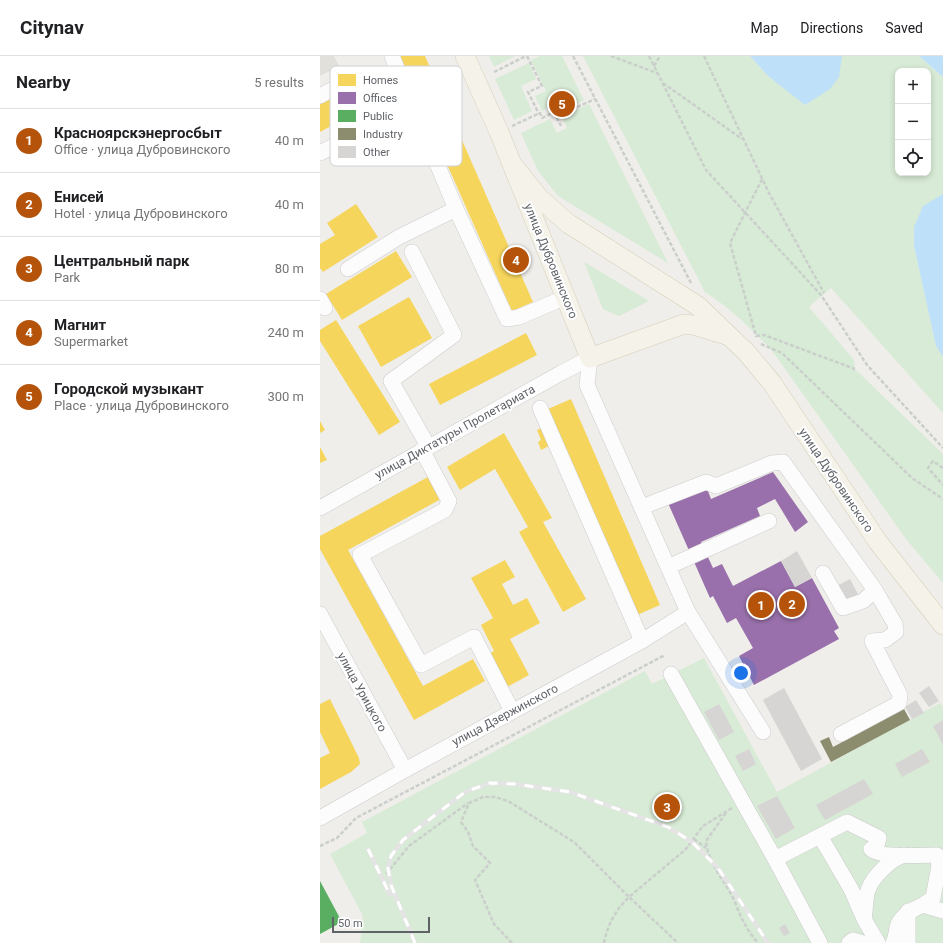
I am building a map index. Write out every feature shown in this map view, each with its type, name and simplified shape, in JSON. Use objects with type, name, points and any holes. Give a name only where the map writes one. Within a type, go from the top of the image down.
[{"type":"main road","name":"улица Дубровинского","points":[[465,56],[512,164],[590,358],[684,324],[693,325],[729,336]]},
{"type":"main road","name":"улица Дубровинского","points":[[512,164],[539,198],[569,224],[698,306],[747,353],[772,383],[878,542],[943,625]]},
{"type":"street","points":[[392,56],[396,66]]},
{"type":"street","points":[[320,96],[330,91]]},
{"type":"street","points":[[320,153],[330,148]]},
{"type":"street","points":[[438,166],[456,209],[507,319],[519,317],[566,297]]},
{"type":"street","points":[[348,269],[399,237],[456,209]]},
{"type":"street","points":[[412,252],[454,335],[391,381],[425,448],[449,501],[445,510],[360,555],[421,665],[474,638],[512,711]]},
{"type":"street","name":"улица Диктатуры Пролетариата","points":[[320,508],[425,448],[590,358]]},
{"type":"street","name":"улица Дубровинского","points":[[590,358],[587,384],[688,612],[764,732]]},
{"type":"street","points":[[540,408],[642,641]]},
{"type":"street","points":[[642,506],[706,482],[716,486],[772,462],[783,462],[875,590],[895,624],[896,632],[884,640],[872,641],[900,695],[899,703],[841,734]]},
{"type":"street","points":[[668,567],[769,521]]},
{"type":"street","points":[[823,573],[843,608],[862,601],[875,590]]},
{"type":"street","name":"улица Дзержинского","points":[[320,818],[404,770],[642,641],[688,612]]},
{"type":"street","name":"улица Урицкого","points":[[320,614],[404,770]]},
{"type":"street","points":[[671,674],[775,859],[820,943]]},
{"type":"street","points":[[775,859],[847,822],[879,838],[876,845],[870,849],[873,852],[904,855],[937,855],[939,866],[933,898],[923,905],[908,911],[898,924],[896,937],[893,943]]},
{"type":"street","points":[[820,836],[851,889],[864,919],[878,943]]},
{"type":"street","points":[[864,919],[868,889],[880,872],[899,857],[904,855]]},
{"type":"street","points":[[923,905],[943,911]]},
{"type":"street","points":[[908,911],[908,943]]},
{"type":"street","points":[[848,943],[853,940],[863,943]]},
{"type":"path","points":[[494,72],[527,56],[542,86],[528,92],[538,114],[542,118],[568,105],[571,110],[595,99]]},
{"type":"path","points":[[573,56],[693,287]]},
{"type":"path","points":[[611,56],[658,74]]},
{"type":"path","points":[[649,56],[706,170],[821,295],[867,365],[943,448]]},
{"type":"path","points":[[654,66],[660,56]]},
{"type":"path","points":[[704,56],[762,179],[824,293]]},
{"type":"path","points":[[663,83],[744,140]]},
{"type":"path","points":[[554,112],[561,126]]},
{"type":"path","points":[[515,125],[538,114]]},
{"type":"path","points":[[762,179],[730,243],[756,336],[764,335],[855,369]]},
{"type":"path","points":[[761,344],[782,354],[912,478],[943,499]]},
{"type":"path","points":[[943,468],[933,461],[928,468],[943,485]]},
{"type":"path","points":[[320,846],[337,838],[356,818],[665,655]]},
{"type":"path","points":[[386,874],[410,846],[469,803],[483,798],[495,797],[508,801],[574,842],[678,943]]},
{"type":"path","points":[[604,943],[608,925],[619,907],[686,849],[703,826],[743,802]]},
{"type":"path","points":[[469,803],[461,822],[468,832],[473,846],[490,863],[476,880],[494,924],[512,943]]},
{"type":"path","points":[[728,811],[706,841],[706,848],[711,863],[733,899],[744,926],[758,943]]},
{"type":"path","points":[[694,839],[706,848]]},
{"type":"shaded area","points":[[320,56],[334,56],[339,66],[330,66],[330,71],[320,76]]},
{"type":"green space","points":[[489,56],[515,56],[494,67]]},
{"type":"green space","points":[[540,56],[562,56],[584,100],[575,105],[571,96],[542,111],[535,96],[546,91],[531,60]]},
{"type":"green space","points":[[583,56],[750,56],[768,76],[779,84],[840,60],[842,56],[919,56],[943,77],[943,194],[923,207],[914,246],[936,346],[943,357],[943,413],[831,288],[809,307],[854,360],[855,369],[943,454],[943,583],[906,539],[773,352],[724,305],[705,292]]},
{"type":"green space","points":[[529,63],[536,79],[521,86],[532,111],[514,120],[495,79]]},
{"type":"green space","points":[[589,104],[668,263],[558,196],[538,171],[521,133],[550,119],[557,133],[567,128],[562,117]]},
{"type":"green space","points":[[584,262],[649,301],[619,316],[603,309]]},
{"type":"green space","points":[[704,658],[777,792],[940,703],[943,707],[943,943],[360,943],[363,916],[330,854],[367,833],[362,822],[645,671],[652,684]]},
{"type":"water","points":[[750,56],[842,56],[839,77],[830,89],[805,105],[768,76]]},
{"type":"water","points":[[919,56],[943,56],[943,77]]},
{"type":"water","points":[[943,194],[943,357],[936,346],[914,246],[914,227],[923,206]]},
{"type":"building: Homes","points":[[399,56],[425,56],[429,66],[403,66]]},
{"type":"building: Homes","points":[[330,98],[330,127],[320,132],[320,104]]},
{"type":"building: Homes","points":[[462,140],[533,302],[512,311],[448,166],[462,166]]},
{"type":"building: Homes","points":[[356,204],[378,237],[323,272],[320,268],[320,244],[335,235],[327,223]]},
{"type":"building: Homes","points":[[396,251],[412,277],[342,320],[326,294]]},
{"type":"building: Homes","points":[[409,297],[432,338],[381,367],[358,326]]},
{"type":"building: Homes","points":[[336,320],[400,422],[379,435],[320,341],[320,330]]},
{"type":"building: Homes","points":[[526,333],[537,355],[440,405],[429,384]]},
{"type":"building: Homes","points":[[571,399],[660,605],[637,615],[548,409]]},
{"type":"building: Homes","points":[[320,421],[325,430],[320,433]]},
{"type":"building: Homes","points":[[544,427],[551,445],[541,450],[538,442],[541,440],[537,430]]},
{"type":"building: Homes","points":[[504,433],[552,518],[543,522],[586,599],[563,612],[519,532],[528,527],[495,469],[460,490],[447,467]]},
{"type":"building: Homes","points":[[320,447],[327,460],[320,463]]},
{"type":"building: Homes","points":[[428,477],[441,499],[348,550],[423,686],[473,659],[485,681],[414,720],[320,549],[320,536]]},
{"type":"building: Homes","points":[[505,560],[515,577],[502,584],[513,605],[527,598],[540,623],[510,639],[529,675],[505,688],[487,655],[494,651],[481,625],[493,618],[471,578]]},
{"type":"building: Homes","points":[[330,699],[359,758],[360,764],[351,772],[320,789],[320,758],[330,753],[320,732],[320,704]]},
{"type":"building: Offices","points":[[773,472],[808,522],[795,532],[775,499],[757,508],[760,516],[701,542],[713,568],[722,564],[733,586],[781,561],[795,587],[812,578],[839,628],[834,631],[839,639],[754,685],[739,656],[753,648],[736,618],[727,623],[713,596],[710,598],[668,503],[706,486],[711,499]]},
{"type":"building: Public","points":[[320,881],[342,922],[320,934]]},
{"type":"building: Industry","points":[[904,709],[910,720],[831,762],[820,741],[829,737],[833,747]]},
{"type":"building: Other","points":[[797,551],[812,578],[795,587],[781,561]]},
{"type":"building: Other","points":[[850,579],[859,596],[847,603],[837,586]]},
{"type":"building: Other","points":[[929,686],[939,701],[929,707],[919,693]]},
{"type":"building: Other","points":[[784,688],[822,759],[801,771],[763,700]]},
{"type":"building: Other","points":[[916,700],[924,713],[912,719],[905,707]]},
{"type":"building: Other","points":[[719,704],[734,732],[719,740],[704,712]]},
{"type":"building: Other","points":[[943,720],[943,745],[933,726]]},
{"type":"building: Other","points":[[749,749],[756,764],[743,771],[735,756]]},
{"type":"building: Other","points":[[922,749],[930,762],[902,777],[895,764]]},
{"type":"building: Other","points":[[864,779],[873,794],[825,820],[816,805]]},
{"type":"building: Other","points":[[777,796],[795,828],[776,839],[757,806]]},
{"type":"building: Other","points":[[785,924],[790,933],[784,936],[779,928]]},
{"type":"railway","points":[[415,943],[391,885],[388,868],[391,856],[403,840],[465,792],[490,783],[515,784],[570,792],[668,827],[692,842],[718,868],[768,943]]},
{"type":"railway","points":[[368,849],[390,895]]},
{"type":"place","name":"Городской музыкант","points":[[562,104]]},
{"type":"place","name":"Магнит","points":[[516,260]]},
{"type":"place","name":"Енисей","points":[[792,604]]},
{"type":"place","name":"Красноярскэнергосбыт","points":[[761,605]]},
{"type":"place","name":"Центральный парк","points":[[667,807]]}]
